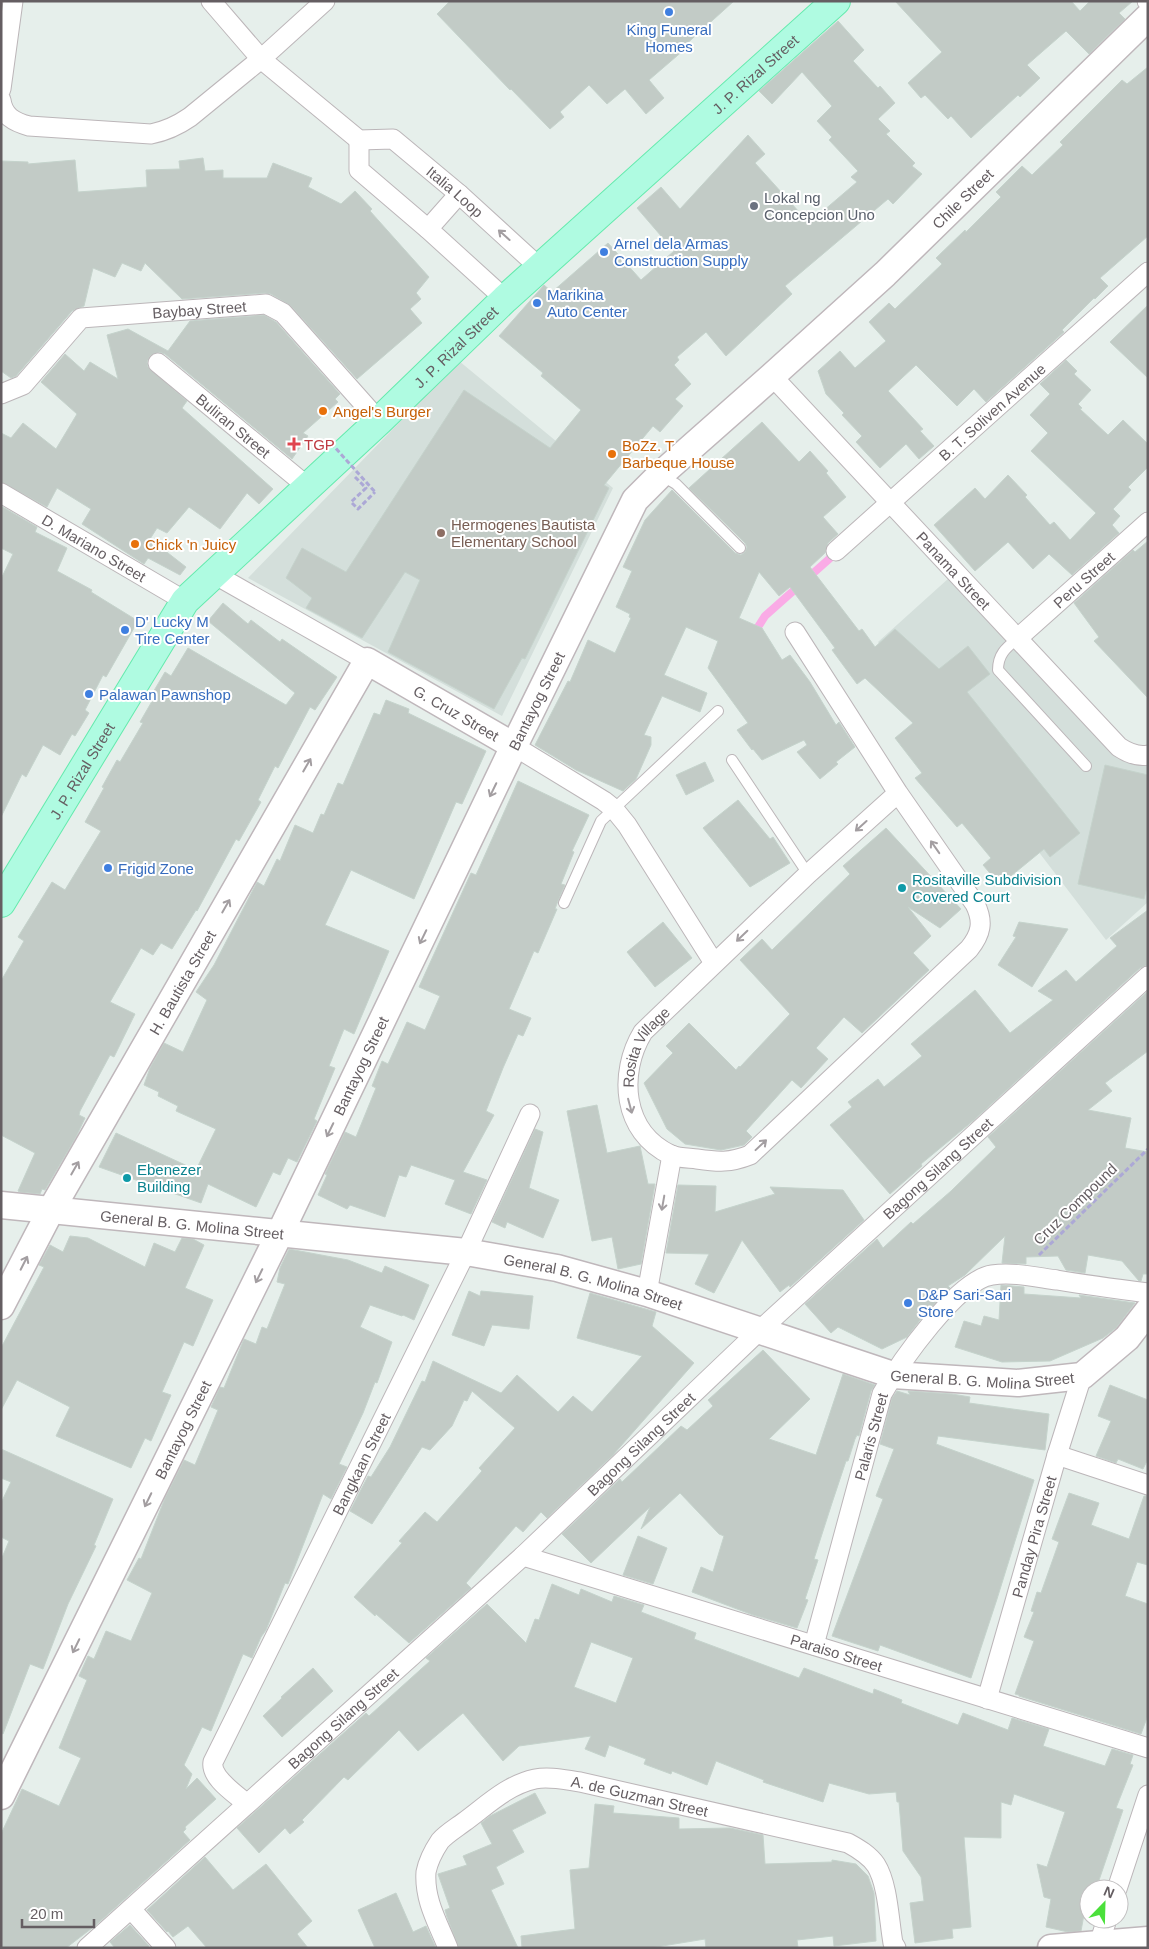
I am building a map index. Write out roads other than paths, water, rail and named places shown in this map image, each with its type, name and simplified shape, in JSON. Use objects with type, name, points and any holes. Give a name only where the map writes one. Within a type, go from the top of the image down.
[{"type":"main road","name":"J. P. Rizal Street","points":[[1,903],[186,601],[505,299],[836,1]]},
{"type":"street","points":[[1,89],[13,1]]},
{"type":"street","points":[[211,1],[262,59],[359,140],[359,170],[505,299]]},
{"type":"street","points":[[1,100],[7,116],[18,123],[29,126],[151,134],[172,128],[180,124],[262,59],[325,1]]},
{"type":"street","name":"Chile Street","points":[[772,376],[885,274],[1148,17]]},
{"type":"street","name":"Italia Loop","points":[[359,140],[392,139],[459,194],[540,268]]},
{"type":"street","points":[[428,229],[459,194]]},
{"type":"street","name":"B. T. Soliven Avenue","points":[[836,551],[1148,272]]},
{"type":"street","name":"Baybay Street","points":[[1,394],[23,385],[81,318],[266,304],[283,312],[379,420]]},
{"type":"street","name":"Buliran Street","points":[[158,363],[308,487]]},
{"type":"street","name":"Bantayog Street","points":[[1,1796],[280,1233],[514,746],[635,500],[660,475],[772,376]]},
{"type":"street","name":"Panama Street","points":[[772,376],[1119,747],[1128,753],[1145,756]]},
{"type":"street","name":"D. Mariano Street","points":[[1,493],[186,601]]},
{"type":"street","name":"Peru Street","points":[[1018,638],[1148,522]]},
{"type":"street","name":"G. Cruz Street","points":[[214,574],[514,746],[604,801],[614,809],[627,825],[714,964]]},
{"type":"street","name":"Rosita Village","points":[[795,632],[898,793],[980,913],[981,925],[978,937],[969,949],[750,1155],[735,1161],[717,1162],[672,1156],[656,1145],[642,1130],[633,1116],[628,1100],[630,1067],[634,1046],[643,1032],[808,874],[898,793]]},
{"type":"street","name":"H. Bautista Street","points":[[1,1306],[51,1210],[367,661]]},
{"type":"street","name":"Bagong Silang Street","points":[[87,1948],[523,1556],[760,1330],[1148,976]]},
{"type":"street","name":"Bangkaan Street","points":[[247,1804],[216,1776],[212,1769],[213,1762],[466,1252],[530,1114]]},
{"type":"street","points":[[647,1293],[672,1156]]},
{"type":"street","name":"General B. G. Molina Street","points":[[1,1205],[466,1252],[558,1268],[647,1293],[893,1375],[1018,1383],[1082,1376],[1127,1338],[1148,1311]]},
{"type":"street","name":"Palaris Street","points":[[814,1646],[882,1394],[893,1375],[955,1297],[970,1284],[990,1275],[1018,1275],[1148,1293]]},
{"type":"street","name":"Panday Pira Street","points":[[987,1699],[1057,1455],[1082,1376]]},
{"type":"street","points":[[1057,1455],[1148,1485]]},
{"type":"street","name":"Paraiso Street","points":[[523,1556],[1148,1748]]},
{"type":"street","name":"A. de Guzman Street","points":[[448,1948],[427,1895],[427,1870],[432,1855],[441,1840],[503,1793],[527,1782],[553,1778],[580,1782],[848,1843],[868,1855],[876,1866],[883,1882],[893,1943],[896,1948]]},
{"type":"street","points":[[1120,1879],[1148,1795]]},
{"type":"street","points":[[131,1909],[166,1948]]},
{"type":"street","points":[[1099,1944],[1104,1929]]},
{"type":"street","points":[[1051,1948],[1148,1940]]},
{"type":"lane","points":[[660,475],[676,484],[740,548]]},
{"type":"lane","points":[[1018,638],[1003,652],[998,660],[998,670],[1086,766]]},
{"type":"lane","points":[[564,904],[601,822],[718,711]]},
{"type":"lane","points":[[732,760],[808,874]]},
{"type":"waterway","points":[[753,635],[765,616],[837,552]]},
{"type":"place","name":"King Funeral Homes","points":[[669,12]]},
{"type":"place","name":"Lokal ng Concepcion Uno","points":[[754,206]]},
{"type":"place","name":"Arnel dela Armas Construction Supply","points":[[604,252]]},
{"type":"place","name":"Marikina Auto Center","points":[[537,303]]},
{"type":"place","name":"Angel's Burger","points":[[323,411]]},
{"type":"place","name":"TGP","points":[[294,444]]},
{"type":"place","name":"BoZz. T Barbeque House","points":[[612,454]]},
{"type":"place","name":"Hermogenes Bautista Elementary School","points":[[441,533]]},
{"type":"place","name":"Chick 'n Juicy","points":[[135,544]]},
{"type":"place","name":"D' Lucky M Tire Center","points":[[125,630]]},
{"type":"place","name":"Palawan Pawnshop","points":[[89,694]]},
{"type":"place","name":"Frigid Zone","points":[[108,868]]},
{"type":"place","name":"Rositaville Subdivision Covered Court","points":[[902,888]]},
{"type":"place","name":"Ebenezer Building","points":[[127,1178]]},
{"type":"place","name":"D&P Sari-Sari Store","points":[[908,1303]]}]
